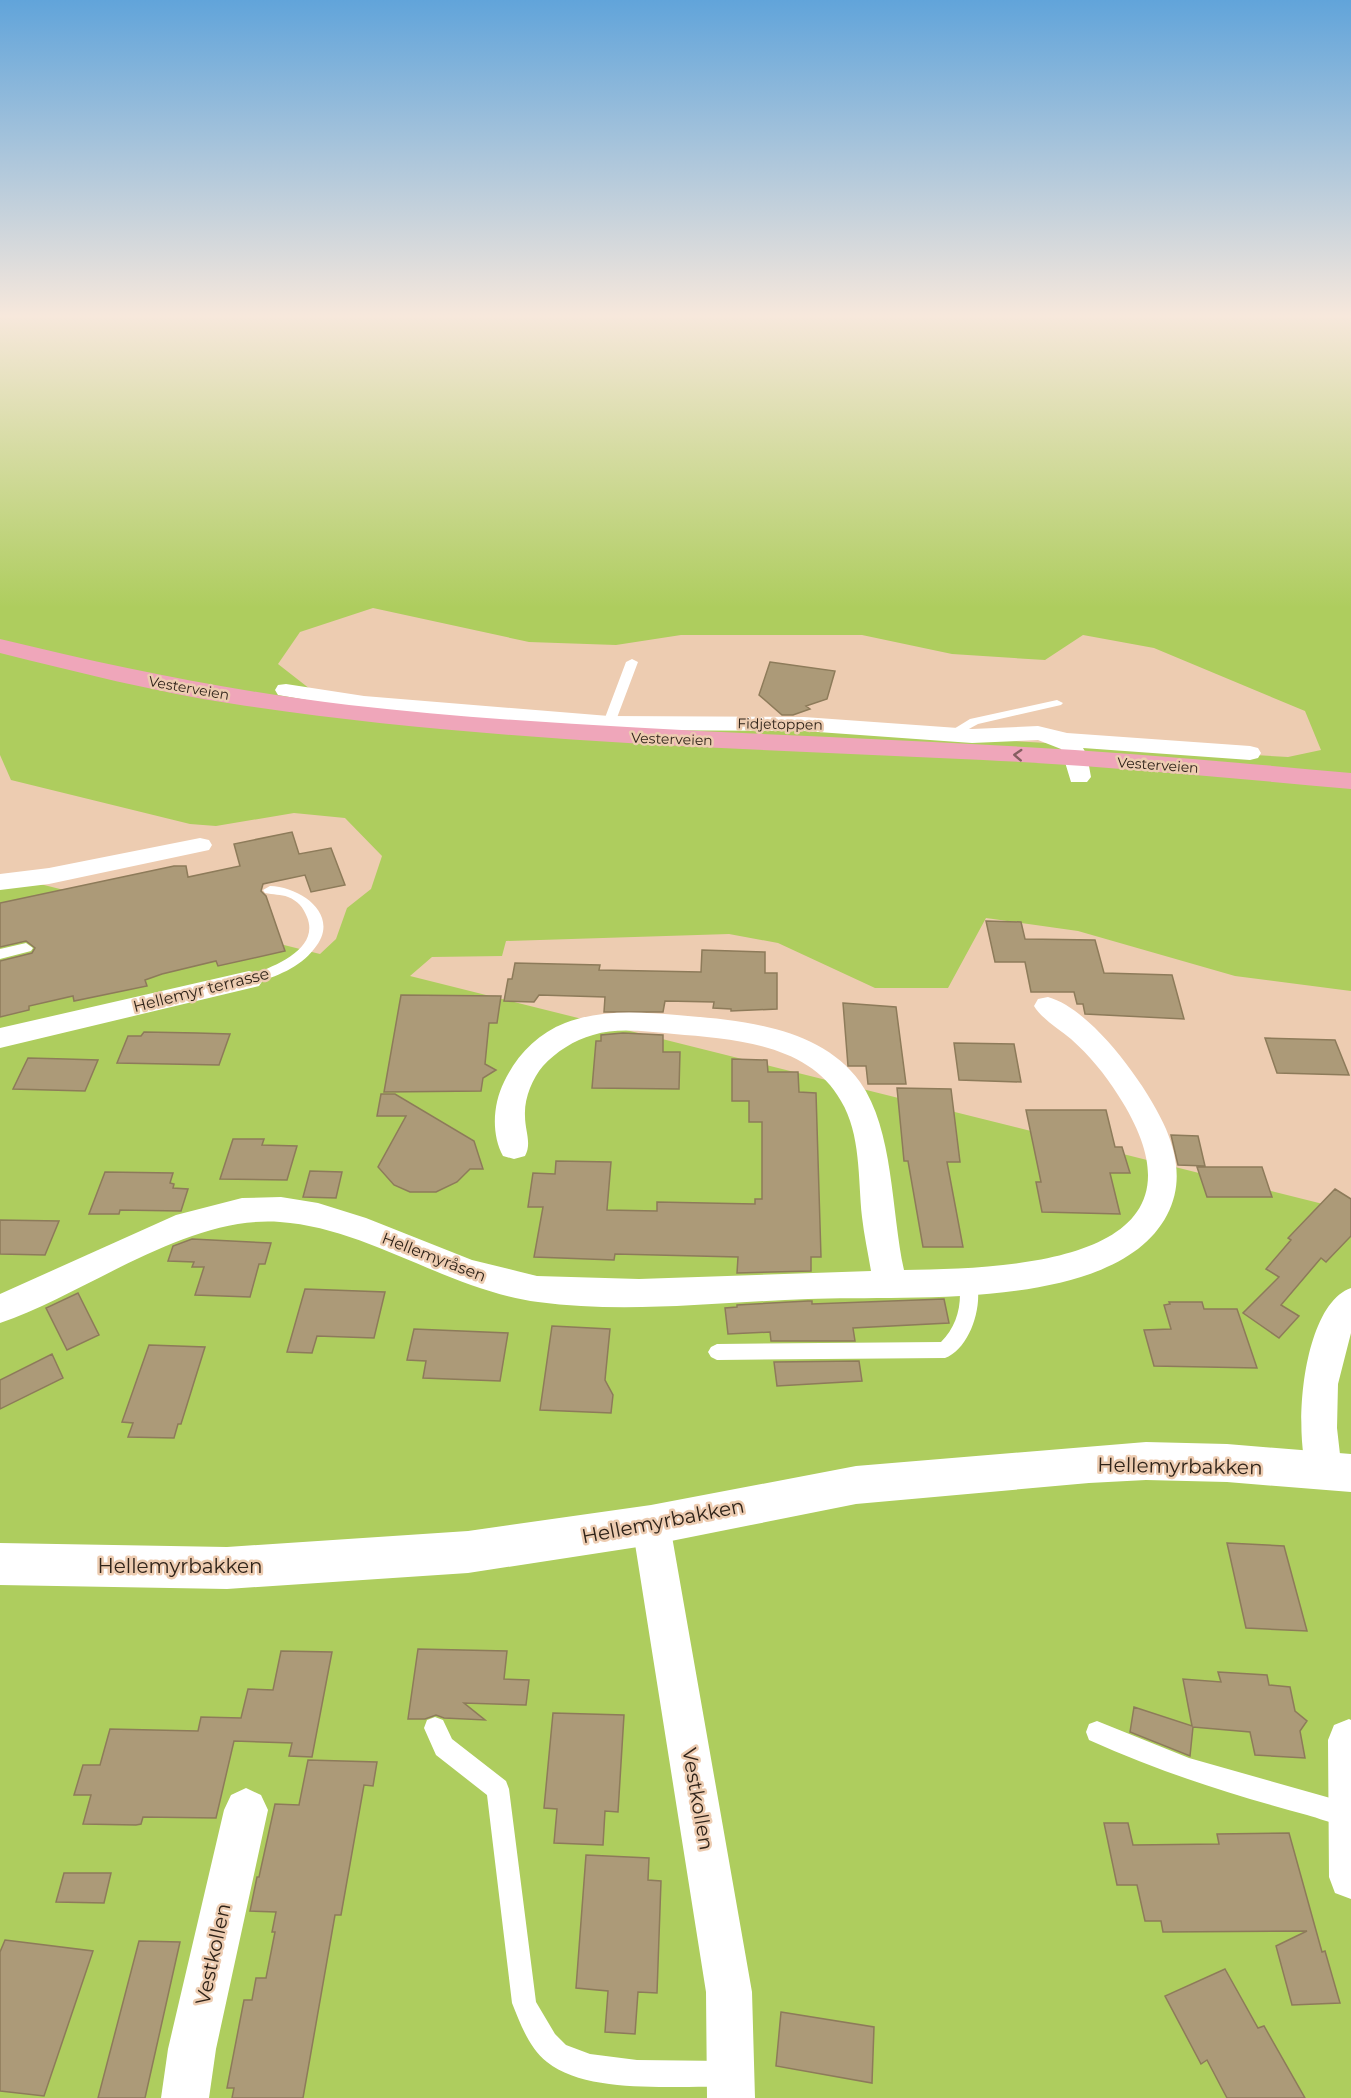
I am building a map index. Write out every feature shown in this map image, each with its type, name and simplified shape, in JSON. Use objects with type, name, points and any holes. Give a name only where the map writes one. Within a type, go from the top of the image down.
[{"type":"highway","name":"Vesterveien","points":[[0,646],[103,672],[207,692],[333,712],[450,725],[618,737],[1073,758],[1351,781]]},
{"type":"highway","name":"Vesterveien","points":[[0,660],[148,695],[215,707],[458,737],[1073,758],[1351,794]]},
{"type":"street","name":"Fidjetoppen","points":[[286,690],[364,704],[609,723],[793,723],[950,735],[1038,733],[1073,758],[1250,753]]},
{"type":"street","points":[[1,880],[49,876],[200,845]]},
{"type":"street","name":"Hellemyr terrasse","points":[[0,1038],[249,980]]},
{"type":"street","name":"Hellemyråsen","points":[[0,1309],[188,1224],[225,1213],[272,1209],[317,1215],[368,1231],[474,1275],[535,1289],[617,1292],[968,1280],[1072,1267],[1106,1254],[1127,1242],[1146,1225],[1156,1209],[1162,1187],[1161,1158],[1154,1137],[1121,1074],[1093,1044],[1048,1006]]},
{"type":"street","points":[[514,1148],[510,1109],[517,1085],[538,1052],[575,1030],[612,1022],[633,1022],[721,1028],[771,1038],[797,1049],[827,1067],[847,1086],[858,1101],[867,1134],[880,1233],[890,1282]]},
{"type":"street","name":"Hellemyrbakken","points":[[1342,1474],[1318,1435],[1317,1399],[1333,1332],[1351,1302]]},
{"type":"street","name":"Hellemyrbakken","points":[[0,1564],[227,1568],[468,1552],[651,1526],[856,1485],[1089,1464],[1146,1461],[1227,1463],[1342,1474]]},
{"type":"street","name":"Vestkollen","points":[[651,1526],[716,1901],[729,1992],[731,2086]]},
{"type":"street","points":[[1350,1740],[1348,1814],[1351,1877]]},
{"type":"street","name":"Vestkollen","points":[[185,2098],[197,2026],[246,1810]]},
{"type":"lane","points":[[609,723],[632,663]]},
{"type":"lane","points":[[950,735],[974,721],[1057,703]]},
{"type":"lane","name":"Hellemyr terrasse","points":[[249,980],[290,964],[310,944],[315,935],[317,924],[305,901],[284,890],[270,890]]},
{"type":"lane","points":[[0,954],[26,948]]},
{"type":"lane","points":[[717,1352],[945,1350],[963,1327],[971,1298],[968,1280]]},
{"type":"lane","name":"Vestkollen","points":[[435,1728],[444,1747],[498,1789],[502,1805],[504,1851],[524,2003],[534,2026],[555,2053],[574,2065],[598,2070],[731,2086]]},
{"type":"lane","points":[[1097,1732],[1129,1748],[1226,1782],[1348,1814]]},
{"type":"green space","points":[[0,413],[1351,413],[1351,991],[1235,976],[1078,931],[986,918],[948,988],[875,988],[778,943],[729,934],[506,941],[502,956],[432,957],[410,976],[1351,1211],[1351,2098],[0,2098],[0,874],[320,954],[336,939],[347,908],[371,889],[382,856],[345,818],[294,813],[216,826],[190,824],[11,780],[0,755]],"holes":[[[373,608],[529,642],[616,645],[681,635],[862,635],[952,654],[1045,660],[1083,635],[1154,648],[1305,711],[1321,750],[1288,757],[426,707],[310,689],[278,664],[300,632]]]},
{"type":"building","points":[[770,662],[835,671],[827,699],[806,706],[810,709],[793,715],[782,715],[759,695]]},
{"type":"building","points":[[292,832],[299,854],[331,848],[345,885],[311,892],[305,875],[263,884],[261,891],[266,896],[285,951],[218,966],[216,961],[145,980],[147,986],[74,1001],[73,996],[29,1006],[29,1010],[0,1017],[0,961],[32,953],[35,948],[26,941],[0,947],[0,903],[174,866],[186,866],[188,877],[240,866],[234,844]]},
{"type":"building","points":[[986,921],[1021,922],[1025,939],[1095,940],[1104,973],[1172,975],[1184,1019],[1085,1014],[1083,1004],[1077,1004],[1074,992],[1031,992],[1025,962],[995,962]]},
{"type":"building","points":[[702,950],[765,952],[765,973],[777,973],[777,1009],[731,1011],[731,1009],[713,1008],[714,1002],[665,1001],[663,1012],[604,1012],[605,997],[539,995],[534,1002],[504,1001],[508,979],[512,979],[515,963],[600,965],[599,970],[701,972]]},
{"type":"building","points":[[401,995],[501,996],[497,1023],[489,1023],[485,1064],[496,1070],[483,1078],[481,1091],[384,1092]]},
{"type":"building","points":[[843,1003],[896,1007],[906,1084],[868,1084],[866,1066],[848,1066]]},
{"type":"building","points":[[144,1032],[230,1034],[219,1065],[117,1063],[128,1036],[141,1036]]},
{"type":"building","points":[[623,1033],[663,1035],[663,1052],[680,1052],[679,1089],[592,1088],[596,1041],[601,1041],[601,1035]]},
{"type":"building","points":[[1265,1038],[1335,1040],[1349,1075],[1277,1073]]},
{"type":"building","points":[[954,1043],[1014,1044],[1021,1082],[959,1080]]},
{"type":"building","points":[[28,1058],[98,1060],[85,1091],[13,1089]]},
{"type":"building","points":[[732,1059],[767,1060],[768,1072],[798,1072],[799,1092],[816,1093],[821,1257],[811,1257],[811,1271],[737,1273],[738,1257],[615,1254],[614,1260],[534,1257],[543,1207],[528,1207],[533,1173],[555,1174],[556,1161],[611,1162],[607,1210],[657,1211],[657,1202],[755,1204],[755,1199],[762,1199],[762,1122],[749,1122],[749,1101],[732,1101]]},
{"type":"building","points":[[897,1088],[951,1089],[960,1162],[947,1162],[963,1247],[923,1247],[908,1161],[904,1161]]},
{"type":"building","points":[[381,1094],[395,1094],[474,1141],[483,1169],[470,1169],[457,1182],[436,1192],[410,1192],[394,1185],[378,1167],[406,1116],[377,1116]]},
{"type":"building","points":[[1026,1110],[1106,1110],[1115,1147],[1122,1147],[1130,1173],[1110,1173],[1120,1214],[1042,1212],[1036,1182],[1041,1182]]},
{"type":"building","points":[[1171,1135],[1198,1136],[1205,1166],[1178,1165]]},
{"type":"building","points":[[233,1139],[264,1139],[262,1145],[297,1146],[287,1180],[220,1179]]},
{"type":"building","points":[[1197,1167],[1262,1167],[1272,1197],[1207,1197]]},
{"type":"building","points":[[310,1171],[342,1172],[336,1198],[303,1197]]},
{"type":"building","points":[[105,1172],[173,1173],[170,1183],[174,1184],[173,1188],[188,1189],[181,1211],[120,1210],[119,1214],[89,1214]]},
{"type":"building","points":[[1335,1189],[1351,1199],[1351,1236],[1326,1262],[1321,1258],[1281,1305],[1299,1316],[1279,1338],[1243,1313],[1279,1277],[1266,1269],[1291,1240],[1288,1238]]},
{"type":"building","points":[[0,1220],[59,1221],[45,1255],[0,1254]]},
{"type":"building","points":[[192,1239],[271,1243],[265,1264],[259,1264],[250,1297],[195,1295],[204,1267],[192,1267],[194,1262],[168,1261],[173,1246]]},
{"type":"building","points":[[305,1289],[385,1292],[374,1338],[317,1336],[312,1353],[287,1352]]},
{"type":"building","points":[[78,1293],[99,1335],[67,1350],[46,1308]]},
{"type":"building","points":[[944,1299],[949,1323],[853,1328],[855,1341],[771,1341],[770,1332],[728,1334],[725,1308],[737,1307],[737,1305],[808,1301],[812,1301],[812,1304]]},
{"type":"building","points":[[1169,1302],[1202,1302],[1204,1309],[1237,1309],[1257,1368],[1154,1366],[1144,1330],[1171,1329],[1164,1305],[1170,1304]]},
{"type":"building","points":[[552,1326],[610,1329],[605,1380],[613,1395],[611,1413],[540,1410]]},
{"type":"building","points":[[414,1329],[508,1333],[500,1381],[423,1378],[426,1361],[407,1360]]},
{"type":"building","points":[[149,1345],[205,1347],[181,1424],[178,1424],[174,1438],[128,1437],[133,1423],[122,1422]]},
{"type":"building","points":[[52,1354],[63,1378],[0,1409],[0,1380]]},
{"type":"building","points":[[859,1361],[862,1381],[777,1386],[774,1362]]},
{"type":"building","points":[[1227,1543],[1284,1546],[1307,1631],[1246,1628]]},
{"type":"building","points":[[418,1649],[507,1651],[504,1679],[529,1680],[526,1705],[464,1703],[485,1720],[444,1718],[436,1715],[425,1719],[408,1719]]},
{"type":"building","points":[[281,1651],[332,1652],[312,1757],[289,1756],[292,1743],[234,1741],[216,1818],[143,1817],[141,1824],[136,1825],[83,1824],[91,1795],[74,1795],[83,1765],[100,1765],[110,1729],[198,1731],[201,1717],[241,1718],[248,1689],[273,1690]]},
{"type":"building","points":[[1218,1672],[1267,1675],[1269,1685],[1290,1687],[1295,1711],[1307,1721],[1300,1731],[1305,1758],[1255,1755],[1250,1732],[1193,1727],[1190,1756],[1130,1732],[1134,1707],[1192,1726],[1183,1679],[1221,1682]]},
{"type":"building","points":[[553,1713],[624,1715],[618,1812],[605,1811],[603,1845],[554,1843],[557,1809],[544,1808]]},
{"type":"building","points":[[308,1760],[377,1762],[373,1786],[364,1785],[341,1915],[335,1915],[303,2098],[232,2098],[234,2088],[227,2088],[244,2000],[252,2000],[256,1978],[266,1978],[275,1932],[272,1932],[276,1912],[250,1911],[257,1877],[259,1877],[275,1804],[299,1805]]},
{"type":"building","points":[[1104,1823],[1128,1823],[1133,1845],[1219,1844],[1217,1834],[1289,1833],[1322,1952],[1325,1951],[1340,2003],[1292,2005],[1276,1946],[1307,1931],[1163,1932],[1161,1921],[1145,1921],[1137,1885],[1117,1885]]},
{"type":"building","points":[[586,1855],[649,1858],[648,1880],[661,1881],[657,1993],[638,1992],[635,2034],[605,2032],[608,1991],[576,1988]]},
{"type":"building","points":[[64,1873],[111,1873],[104,1903],[56,1902]]},
{"type":"building","points":[[5,1940],[93,1951],[44,2096],[0,2091],[0,1952]]},
{"type":"building","points":[[139,1941],[180,1942],[145,2098],[98,2098]]},
{"type":"building","points":[[1225,1969],[1258,2028],[1264,2026],[1305,2098],[1227,2098],[1207,2060],[1201,2064],[1165,1996]]},
{"type":"building","points":[[781,2012],[874,2027],[872,2083],[776,2066]]}]
